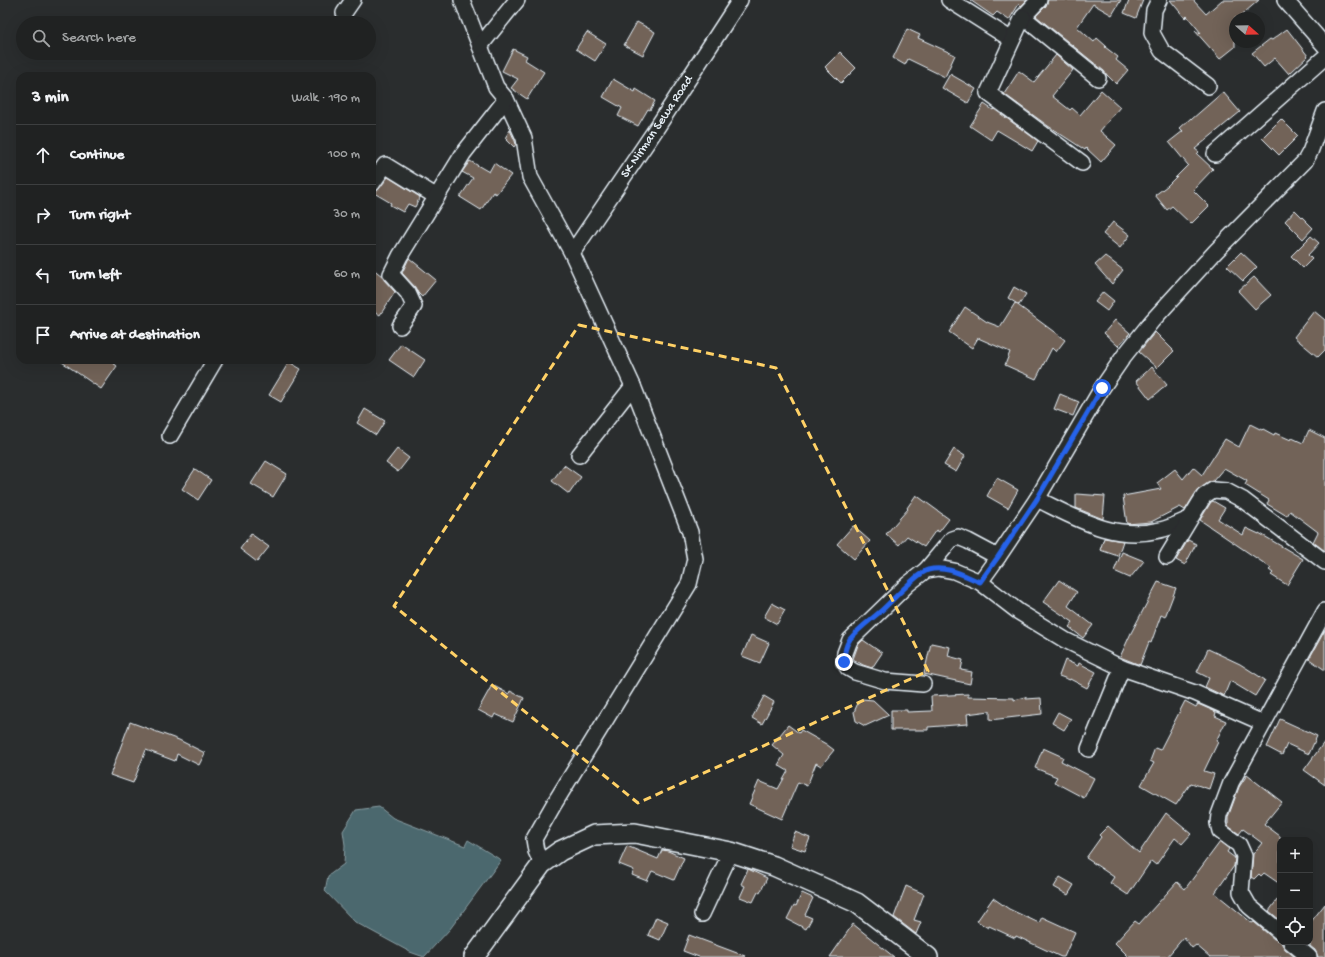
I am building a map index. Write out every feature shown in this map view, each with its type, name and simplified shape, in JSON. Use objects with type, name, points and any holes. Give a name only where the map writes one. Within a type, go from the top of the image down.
[{"type":"street","points":[[344,13],[353,0]]},
{"type":"street","points":[[462,0],[496,87],[506,99],[524,138],[530,177],[572,253],[632,386],[690,532],[695,559],[689,584],[534,839],[536,851],[542,864]]},
{"type":"street","points":[[480,46],[517,0]]},
{"type":"street","name":"SK Nirman Sewa Road","points":[[572,253],[654,132],[740,0]]},
{"type":"street","points":[[949,0],[1012,40]]},
{"type":"street","points":[[1039,0],[1023,17],[988,93],[1082,163]]},
{"type":"street","points":[[1159,0],[1154,10],[1152,33],[1162,51],[1208,86]]},
{"type":"street","points":[[1285,0],[1325,46]]},
{"type":"street","points":[[1023,17],[1098,78]]},
{"type":"street","points":[[1215,154],[1325,56]]},
{"type":"street","points":[[400,326],[414,306],[408,293],[391,274],[463,154],[506,99]]},
{"type":"street","points":[[980,582],[1037,499],[1102,388],[1124,356],[1152,321],[1216,251],[1305,161],[1310,152],[1325,111]]},
{"type":"street","points":[[376,178],[385,165],[437,197]]},
{"type":"street","points":[[170,436],[213,364]]},
{"type":"street","points":[[579,455],[632,386]]},
{"type":"street","points":[[1167,557],[1204,496],[1213,490],[1226,491],[1243,500],[1325,562]]},
{"type":"street","points":[[1037,499],[1082,522],[1113,531],[1132,534],[1161,530],[1189,519]]},
{"type":"street","points":[[923,684],[885,681],[855,672],[848,668],[844,662],[845,653],[850,640],[908,584],[926,570],[952,539],[958,538],[968,541],[998,557]]},
{"type":"street","points":[[926,570],[938,568],[954,571],[980,582],[1019,612],[1065,640],[1122,668],[1195,693],[1263,723]]},
{"type":"street","points":[[1277,929],[1249,906],[1241,892],[1244,856],[1239,845],[1220,831],[1218,824],[1219,815],[1231,783],[1325,611]]},
{"type":"street","points":[[1089,749],[1122,668]]},
{"type":"street","points":[[474,957],[542,864],[560,851],[594,835],[635,833],[731,852],[774,866],[857,903],[919,954]]},
{"type":"street","points":[[702,914],[731,852]]},
{"type":"street","points":[[1295,945],[1309,957]]},
{"type":"highlighted area","points":[[579,325],[776,368],[928,671],[638,803],[394,606]]},
{"type":"water","points":[[379,807],[393,818],[465,846],[468,840],[501,860],[450,929],[424,957],[410,952],[355,922],[325,891],[328,876],[344,864],[345,845],[343,831],[356,810]]},
{"type":"building","points":[[970,0],[1027,0],[1021,6],[1019,4],[1009,20],[997,12],[993,16]]},
{"type":"building","points":[[1048,0],[1121,0],[1112,15],[1093,4],[1077,27],[1094,42],[1097,38],[1106,46],[1105,47],[1118,57],[1116,60],[1128,70],[1116,84],[1104,71],[1036,16],[1046,6]]},
{"type":"building","points":[[1129,0],[1143,0],[1136,18],[1124,13]]},
{"type":"building","points":[[1170,0],[1193,0],[1206,14],[1222,0],[1259,0],[1245,12],[1229,12],[1229,48],[1234,48],[1220,59],[1195,31],[1201,33],[1187,16],[1185,18]]},
{"type":"building","points":[[637,22],[655,32],[643,55],[624,45]]},
{"type":"building","points":[[907,29],[920,35],[918,38],[955,55],[945,77],[908,59],[905,65],[893,58]]},
{"type":"building","points":[[1287,29],[1308,56],[1289,74],[1275,58],[1264,67],[1252,53],[1258,48],[1265,48],[1265,43],[1270,39],[1272,40]]},
{"type":"building","points":[[587,32],[606,44],[595,61],[576,49]]},
{"type":"building","points":[[513,49],[527,56],[525,60],[544,72],[527,99],[511,88],[518,79],[502,71]]},
{"type":"building","points":[[840,52],[856,68],[841,83],[825,67]]},
{"type":"building","points":[[1056,55],[1073,70],[1052,96],[1070,110],[1072,108],[1080,115],[1101,90],[1120,107],[1100,131],[1116,145],[1101,162],[1086,148],[1085,150],[1048,126],[1004,94],[1019,71],[1034,82]]},
{"type":"building","points":[[950,74],[976,89],[968,103],[942,88]]},
{"type":"building","points":[[613,79],[635,92],[636,89],[655,101],[650,110],[648,109],[638,126],[618,116],[622,108],[603,97]]},
{"type":"building","points":[[1223,92],[1240,112],[1195,149],[1199,152],[1197,154],[1213,169],[1193,190],[1209,206],[1191,224],[1172,206],[1167,210],[1155,195],[1167,186],[1188,165],[1169,142],[1183,131],[1180,128]]},
{"type":"building","points":[[984,104],[993,110],[994,109],[1038,141],[1032,151],[997,130],[991,140],[970,126]]},
{"type":"building","points":[[1281,119],[1298,136],[1279,155],[1262,138]]},
{"type":"building","points":[[510,130],[516,144],[514,147],[505,138]]},
{"type":"building","points":[[470,161],[489,172],[494,163],[511,175],[496,194],[493,192],[481,210],[460,197],[473,178],[462,172]]},
{"type":"building","points":[[388,177],[420,197],[415,207],[408,204],[403,212],[390,205],[391,203],[376,194],[376,191]]},
{"type":"building","points":[[1295,210],[1313,228],[1303,239],[1285,221]]},
{"type":"building","points":[[1113,222],[1130,235],[1120,248],[1103,234]]},
{"type":"building","points":[[1311,236],[1319,243],[1308,255],[1312,259],[1303,268],[1291,256]]},
{"type":"building","points":[[1241,252],[1257,267],[1243,281],[1227,266]]},
{"type":"building","points":[[1105,256],[1123,270],[1112,284],[1095,265]]},
{"type":"building","points":[[409,258],[436,280],[422,297],[402,273]]},
{"type":"building","points":[[376,271],[395,292],[380,315],[376,312]]},
{"type":"building","points":[[1254,277],[1271,295],[1255,309],[1238,291]]},
{"type":"building","points":[[1014,287],[1026,294],[1019,305],[1008,298]]},
{"type":"building","points":[[1103,292],[1114,301],[1107,311],[1095,302]]},
{"type":"building","points":[[1015,303],[1065,340],[1056,352],[1052,348],[1036,379],[1005,365],[1010,352],[978,338],[972,348],[949,332],[965,307],[987,322],[1000,327]]},
{"type":"building","points":[[1314,311],[1325,320],[1325,350],[1318,357],[1294,337]]},
{"type":"building","points":[[1115,320],[1130,333],[1118,346],[1104,333]]},
{"type":"building","points":[[1155,332],[1174,351],[1157,368],[1139,352]]},
{"type":"building","points":[[401,344],[425,360],[414,377],[389,360]]},
{"type":"building","points":[[65,364],[114,364],[117,366],[101,389]]},
{"type":"building","points":[[288,364],[292,364],[301,369],[281,402],[269,395]]},
{"type":"building","points":[[1152,367],[1167,385],[1150,399],[1136,381]]},
{"type":"building","points":[[1060,394],[1079,402],[1073,416],[1054,409]]},
{"type":"building","points":[[365,409],[385,421],[376,435],[357,423]]},
{"type":"building","points":[[1250,424],[1274,435],[1275,433],[1291,440],[1292,438],[1303,443],[1309,430],[1325,438],[1325,551],[1313,542],[1318,532],[1290,511],[1287,516],[1267,504],[1269,500],[1245,485],[1247,481],[1224,468],[1213,481],[1197,491],[1185,510],[1180,507],[1151,522],[1127,524],[1123,496],[1161,489],[1157,483],[1175,469],[1183,479],[1193,467],[1202,475],[1225,439],[1239,447]]},
{"type":"building","points":[[397,449],[409,458],[398,472],[386,463]]},
{"type":"building","points":[[954,449],[965,456],[956,472],[944,465]]},
{"type":"building","points":[[266,461],[287,474],[273,497],[251,484]]},
{"type":"building","points":[[564,465],[581,477],[569,494],[552,481]]},
{"type":"building","points":[[195,469],[211,480],[198,500],[182,489]]},
{"type":"building","points":[[997,478],[1018,490],[1008,508],[987,496]]},
{"type":"building","points":[[1076,494],[1105,496],[1103,519],[1076,508]]},
{"type":"building","points":[[916,495],[949,519],[939,532],[936,530],[924,547],[907,536],[899,545],[886,534],[908,509],[907,508]]},
{"type":"building","points":[[1213,501],[1225,508],[1218,519],[1243,535],[1246,528],[1259,533],[1303,559],[1287,585],[1271,575],[1273,573],[1269,570],[1271,568],[1200,520]]},
{"type":"building","points":[[853,526],[870,541],[854,559],[837,544]]},
{"type":"building","points":[[251,534],[269,547],[257,562],[240,549]]},
{"type":"building","points":[[1104,538],[1123,541],[1118,556],[1100,550]]},
{"type":"building","points":[[1188,540],[1196,544],[1185,565],[1176,560]]},
{"type":"building","points":[[1122,552],[1144,561],[1130,578],[1114,571]]},
{"type":"building","points":[[1059,580],[1077,592],[1068,606],[1093,625],[1083,638],[1069,627],[1073,622],[1043,602]]},
{"type":"building","points":[[1158,582],[1176,588],[1165,617],[1161,615],[1151,643],[1149,642],[1140,665],[1120,657]]},
{"type":"building","points":[[772,603],[785,610],[777,624],[764,617]]},
{"type":"building","points":[[1325,630],[1325,670],[1309,659]]},
{"type":"building","points":[[751,635],[769,643],[760,663],[742,656]]},
{"type":"building","points":[[863,640],[882,653],[872,668],[853,659],[858,645]]},
{"type":"building","points":[[931,643],[950,647],[948,656],[963,660],[961,670],[972,672],[970,684],[924,674]]},
{"type":"building","points":[[1208,649],[1240,664],[1265,680],[1255,696],[1230,681],[1224,696],[1205,687],[1209,678],[1197,672]]},
{"type":"building","points":[[1065,660],[1078,666],[1079,663],[1096,672],[1087,688],[1070,679],[1059,676]]},
{"type":"building","points":[[492,685],[509,694],[510,691],[524,698],[513,722],[495,714],[493,718],[478,710]]},
{"type":"building","points":[[968,694],[968,697],[1014,698],[1014,700],[1026,697],[1026,699],[1041,698],[1042,714],[990,720],[990,711],[967,714],[968,724],[928,727],[928,730],[891,730],[891,710],[907,710],[907,712],[932,711],[931,696]]},
{"type":"building","points":[[764,696],[774,702],[762,724],[752,718]]},
{"type":"building","points":[[862,699],[873,700],[889,715],[865,726],[856,721],[854,712],[858,703]]},
{"type":"building","points":[[1185,701],[1196,707],[1198,704],[1216,712],[1215,716],[1226,721],[1204,771],[1214,774],[1209,789],[1191,783],[1176,805],[1141,785],[1154,763],[1150,761],[1155,748],[1160,750]]},
{"type":"building","points":[[1058,712],[1071,719],[1064,730],[1052,723]]},
{"type":"building","points":[[1280,719],[1317,736],[1309,754],[1287,744],[1282,755],[1267,747]]},
{"type":"building","points":[[130,722],[179,740],[205,753],[199,765],[177,754],[175,761],[146,750],[133,783],[110,775]]},
{"type":"building","points":[[788,725],[799,733],[801,730],[834,750],[821,766],[816,763],[807,786],[798,782],[782,819],[749,804],[759,781],[778,789],[788,771],[778,765],[784,755],[772,745]]},
{"type":"building","points":[[1325,741],[1325,785],[1304,770]]},
{"type":"building","points":[[1043,748],[1063,757],[1061,761],[1094,778],[1084,798],[1054,782],[1057,777],[1035,768]]},
{"type":"building","points":[[1247,775],[1282,802],[1264,824],[1280,836],[1277,837],[1277,882],[1264,873],[1261,876],[1259,874],[1254,879],[1251,877],[1253,854],[1262,843],[1243,829],[1239,834],[1228,826],[1228,817],[1239,787]]},
{"type":"building","points":[[1166,813],[1191,834],[1182,844],[1175,838],[1156,865],[1151,861],[1128,895],[1110,883],[1114,877],[1086,858],[1101,837],[1099,835],[1108,826],[1139,853]]},
{"type":"building","points":[[795,832],[810,838],[805,851],[790,846]]},
{"type":"building","points":[[1220,842],[1229,849],[1227,852],[1235,858],[1234,866],[1215,893],[1252,923],[1254,922],[1277,940],[1277,945],[1282,945],[1295,957],[1210,957],[1196,945],[1192,948],[1184,937],[1167,957],[1129,957],[1115,943],[1135,921],[1139,924],[1177,882],[1185,889]]},
{"type":"building","points":[[627,846],[658,859],[662,850],[684,858],[674,880],[652,871],[647,881],[632,875],[634,870],[619,864]]},
{"type":"building","points":[[748,869],[767,878],[760,893],[758,892],[753,902],[740,897],[745,886],[741,884]]},
{"type":"building","points":[[1060,877],[1074,885],[1068,895],[1054,887]]},
{"type":"building","points":[[906,886],[924,894],[914,920],[921,922],[916,934],[894,917]]},
{"type":"building","points":[[802,893],[813,898],[805,915],[812,918],[806,929],[787,919],[794,905],[796,906]]},
{"type":"building","points":[[993,898],[1009,909],[1039,923],[1042,917],[1075,932],[1064,957],[1061,957],[1016,936],[1015,938],[989,926],[988,928],[977,921]]},
{"type":"building","points":[[1277,900],[1277,918],[1269,911]]},
{"type":"building","points":[[1325,904],[1325,957],[1318,957],[1315,950],[1310,946],[1313,945],[1313,919]]},
{"type":"building","points":[[656,917],[668,922],[660,940],[648,935]]},
{"type":"building","points":[[853,924],[894,957],[830,957]]},
{"type":"building","points":[[689,935],[745,957],[699,957],[683,951]]},
{"type":"route","points":[[844,662],[845,653],[850,640],[908,584],[926,570],[938,568],[954,571],[980,582],[1037,499],[1102,388]]}]
